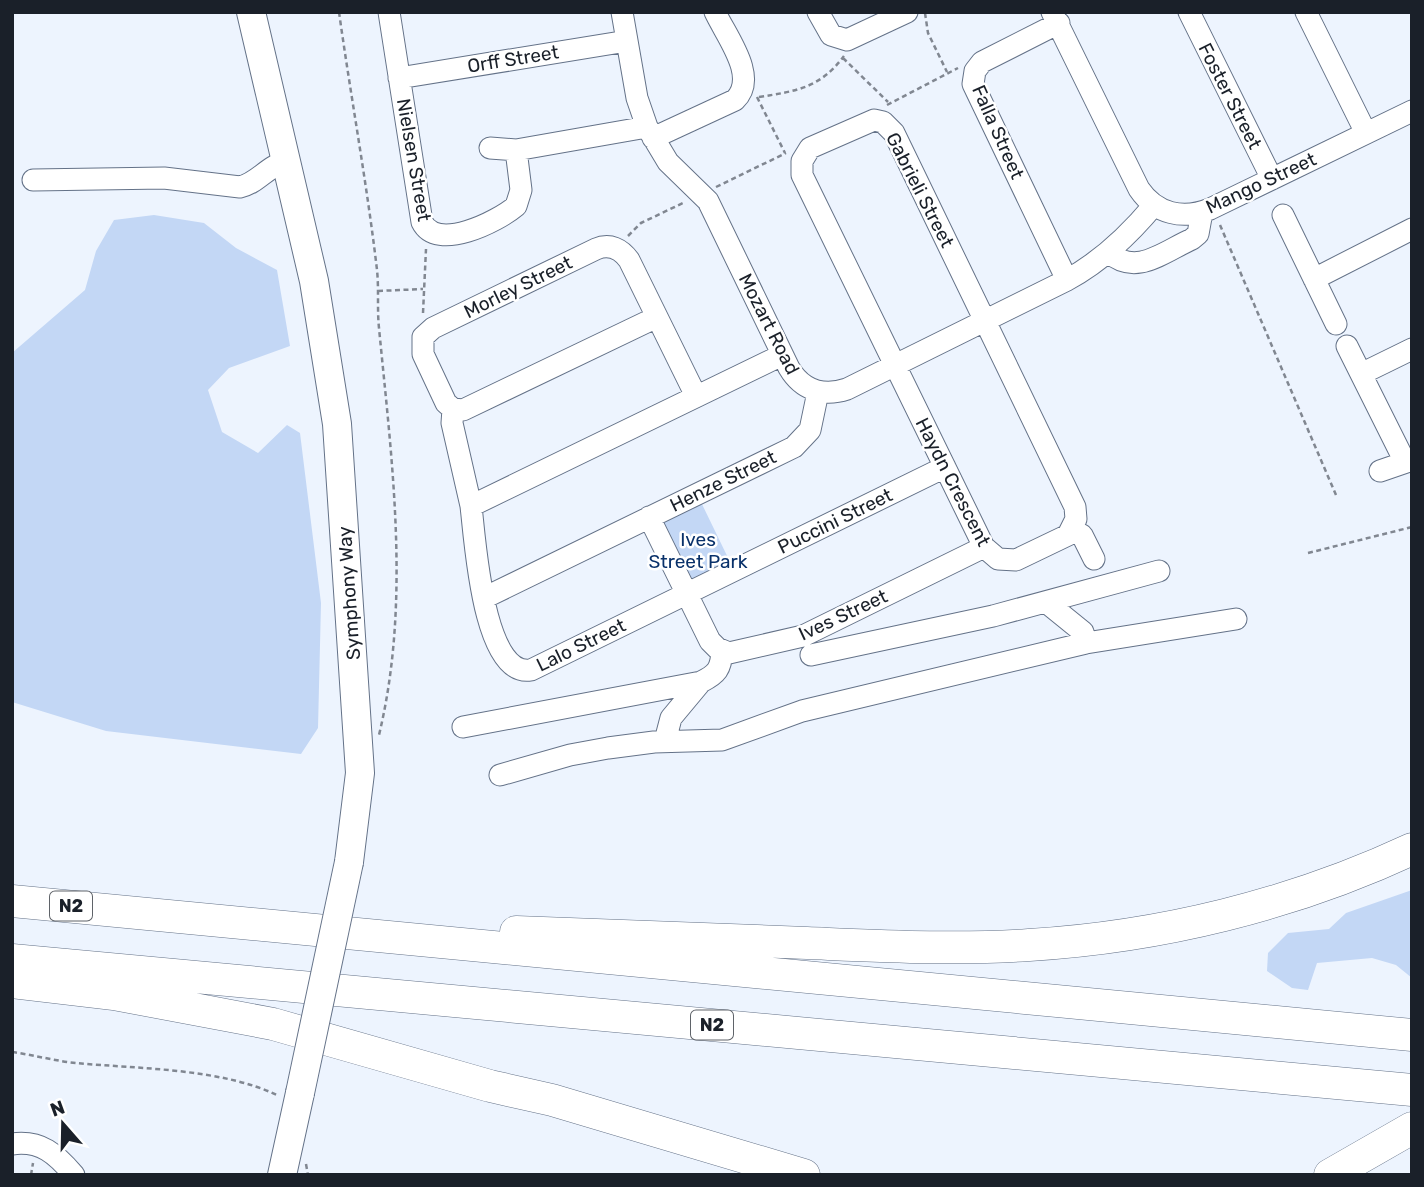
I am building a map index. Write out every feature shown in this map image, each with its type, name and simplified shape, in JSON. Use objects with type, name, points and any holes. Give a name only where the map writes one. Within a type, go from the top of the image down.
[{"type":"highway","points":[[130,911],[400,927],[748,941],[901,946],[1027,946],[1150,931],[1217,917],[1286,897],[1412,849]]},
{"type":"highway","name":"N2","points":[[12,901],[416,942],[1412,1035]]},
{"type":"highway","name":"N2","points":[[12,960],[1412,1090]]},
{"type":"highway","points":[[12,982],[114,994],[273,1024],[490,1086],[552,1100],[804,1175]]},
{"type":"highway","points":[[490,1086],[542,1110],[739,1175]]},
{"type":"highway","points":[[1330,1175],[1412,1128]]},
{"type":"main road","name":"Symphony Way","points":[[251,12],[287,161],[328,352],[337,424],[360,774],[349,862],[291,1095],[282,1175]]},
{"type":"street","name":"Nielsen Street","points":[[389,12],[421,219],[428,231],[439,236],[464,232],[516,206],[521,190],[516,150]]},
{"type":"street","name":"Mozart Road","points":[[622,12],[637,98],[650,132],[668,162],[708,201],[782,355],[798,381],[818,392],[833,393],[847,389],[1090,267],[1134,229],[1154,205]]},
{"type":"street","points":[[490,148],[516,150],[650,132],[735,100],[744,87],[744,75],[715,12]]},
{"type":"street","points":[[818,12],[831,35],[841,40],[848,48],[907,12]]},
{"type":"street","name":"Foster Street","points":[[1189,12],[1272,179]]},
{"type":"street","points":[[1306,12],[1366,133]]},
{"type":"street","points":[[1056,18],[1139,189],[1154,205]]},
{"type":"street","name":"Falla Street","points":[[1056,18],[987,59],[975,71],[975,90],[1067,279]]},
{"type":"street","name":"Orff Street","points":[[399,78],[627,41]]},
{"type":"street","name":"Mango Street","points":[[1154,205],[1177,214],[1206,211],[1412,111]]},
{"type":"street","name":"Gabrieli Street","points":[[894,365],[801,170],[804,156],[810,148],[886,112],[985,320]]},
{"type":"street","points":[[33,180],[164,178],[240,187],[247,186],[267,168],[287,161]]},
{"type":"street","points":[[1108,252],[1118,261],[1139,264],[1198,234],[1206,211]]},
{"type":"street","points":[[1283,215],[1336,324]]},
{"type":"street","points":[[1314,279],[1412,229]]},
{"type":"street","name":"Morley Street","points":[[424,337],[433,328],[602,246],[617,248],[627,257],[696,396]]},
{"type":"street","points":[[424,337],[423,354],[443,399],[453,409],[468,408],[657,317]]},
{"type":"street","points":[[985,320],[1075,507],[1076,520],[1072,531],[1082,535],[1094,559]]},
{"type":"street","points":[[1347,346],[1408,461],[1380,471]]},
{"type":"street","points":[[1361,374],[1412,349]]},
{"type":"street","points":[[471,506],[782,355]]},
{"type":"street","name":"Haydn Crescent","points":[[894,365],[984,547],[998,559],[1016,560],[1063,539],[1072,531]]},
{"type":"street","name":"Henze Street","points":[[484,598],[794,447],[810,430],[818,392]]},
{"type":"street","name":"Lalo Street","points":[[453,409],[452,423],[461,453],[492,633],[508,662],[515,669],[526,671],[686,594]]},
{"type":"street","name":"Puccini Street","points":[[686,594],[945,467]]},
{"type":"street","points":[[463,727],[701,682],[716,675],[722,665],[722,651],[710,641],[649,516]]},
{"type":"street","name":"Ives Street","points":[[722,651],[736,652],[788,640],[984,547]]},
{"type":"street","points":[[811,655],[1046,602],[1159,571]]},
{"type":"street","points":[[1046,602],[1083,632],[1086,643]]},
{"type":"street","points":[[842,616],[856,643]]},
{"type":"street","points":[[500,775],[570,755],[665,741],[722,740],[802,711],[1086,643],[1236,619]]},
{"type":"street","points":[[665,741],[671,718],[701,682]]},
{"type":"street","points":[[12,1143],[36,1143],[45,1147],[74,1175]]},
{"type":"path","points":[[339,12],[378,291],[397,554],[386,708],[377,744]]},
{"type":"path","points":[[925,13],[928,33],[948,73]]},
{"type":"path","points":[[735,100],[795,92],[825,78],[848,48],[886,112],[948,73],[959,68],[975,71]]},
{"type":"path","points":[[757,97],[785,153]]},
{"type":"path","points":[[1206,211],[1228,238],[1336,495]]},
{"type":"path","points":[[424,337],[423,289],[428,231]]},
{"type":"path","points":[[378,291],[423,289]]},
{"type":"path","points":[[1308,553],[1412,527]]},
{"type":"path","points":[[12,1052],[75,1063],[137,1065],[229,1079],[291,1095]]},
{"type":"green space","points":[[154,215],[204,223],[236,248],[277,270],[290,346],[229,368],[208,390],[222,432],[258,453],[287,425],[300,433],[321,603],[318,728],[301,754],[106,731],[12,702],[12,353],[85,290],[96,251],[114,220]]},
{"type":"green space","name":"Ives Street Park","points":[[699,498],[732,566],[690,581],[661,523]]},
{"type":"green space","points":[[1412,890],[1412,978],[1396,965],[1372,958],[1317,963],[1308,990],[1292,988],[1267,971],[1268,953],[1288,933],[1329,929],[1346,913]]}]
